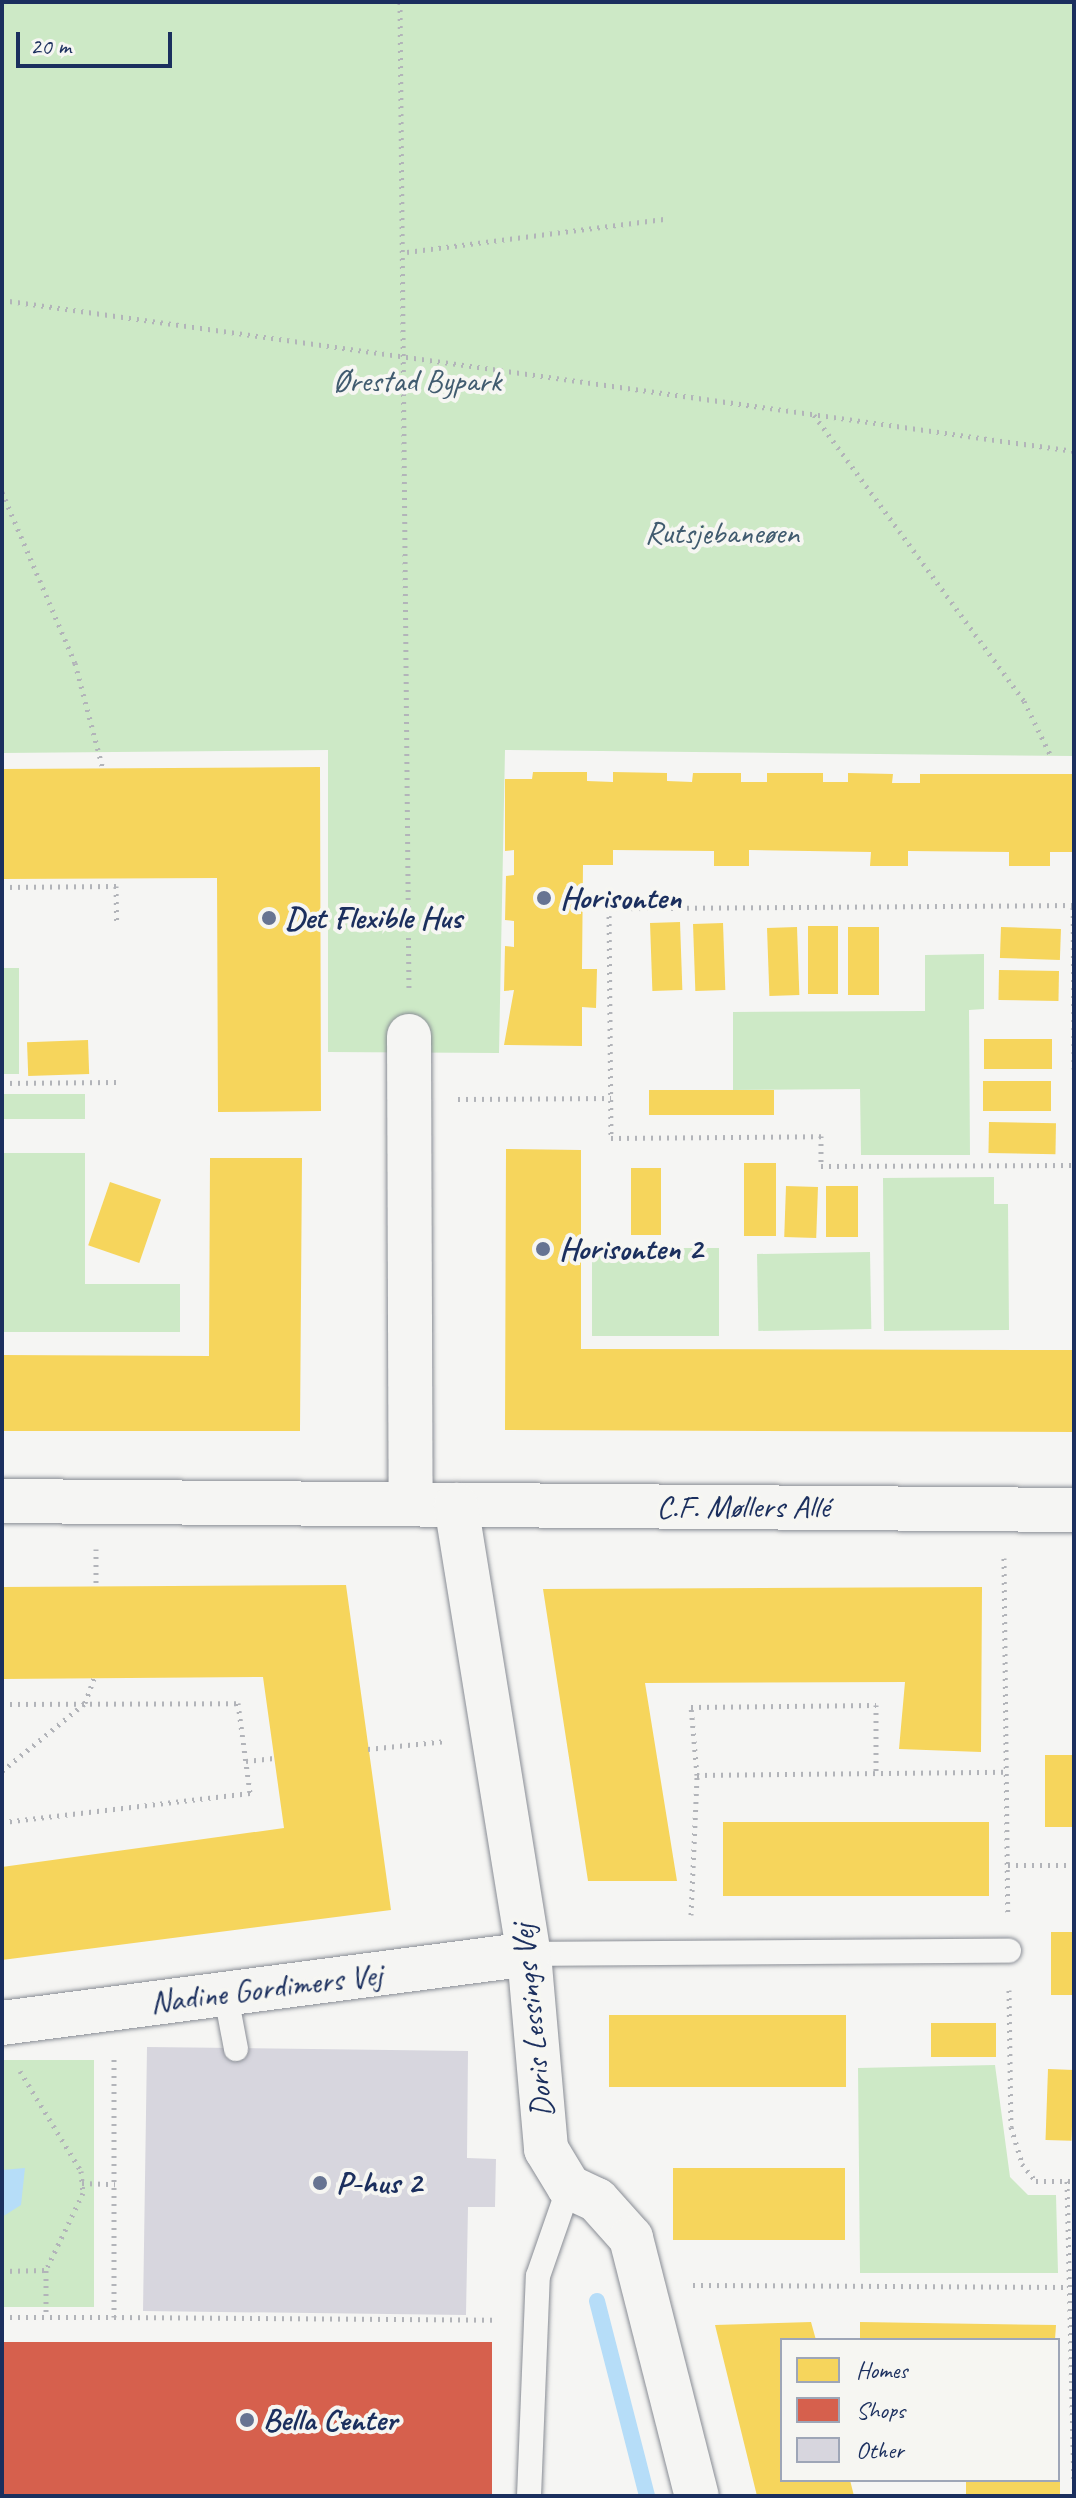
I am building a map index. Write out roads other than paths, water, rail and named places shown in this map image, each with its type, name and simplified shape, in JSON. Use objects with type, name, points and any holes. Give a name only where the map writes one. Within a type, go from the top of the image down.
[{"type":"street","points":[[409,1036],[411,1504]]},
{"type":"street","name":"C.F. Møllers Allé","points":[[2,1501],[1074,1510]]},
{"type":"street","name":"Doris Lessings Vej","points":[[456,1505],[529,1954],[546,2149],[569,2187],[597,2200],[631,2238],[697,2496]]},
{"type":"street","name":"Nadine Gordimers Vej","points":[[2,2023],[529,1954]]},
{"type":"lane","points":[[529,1954],[1009,1951]]},
{"type":"lane","points":[[226,1996],[236,2049]]},
{"type":"lane","points":[[529,2496],[538,2276],[569,2187]]},
{"type":"water","points":[[25,2168],[21,2205],[2,2217],[2,2170]]},
{"type":"waterway","points":[[597,2301],[647,2496]]},
{"type":"place","name":"Horisonten","points":[[544,898]]},
{"type":"place","name":"Det Flexible Hus","points":[[269,918]]},
{"type":"place","name":"Horisonten 2","points":[[543,1249]]},
{"type":"place","name":"P-hus 2","points":[[320,2183]]},
{"type":"place","name":"Bella Center","points":[[247,2420]]},
{"type":"park label","name":"Ørestad Bypark","points":[[417,381]]},
{"type":"park label","name":"Rutsjebaneøen","points":[[722,533]]}]
